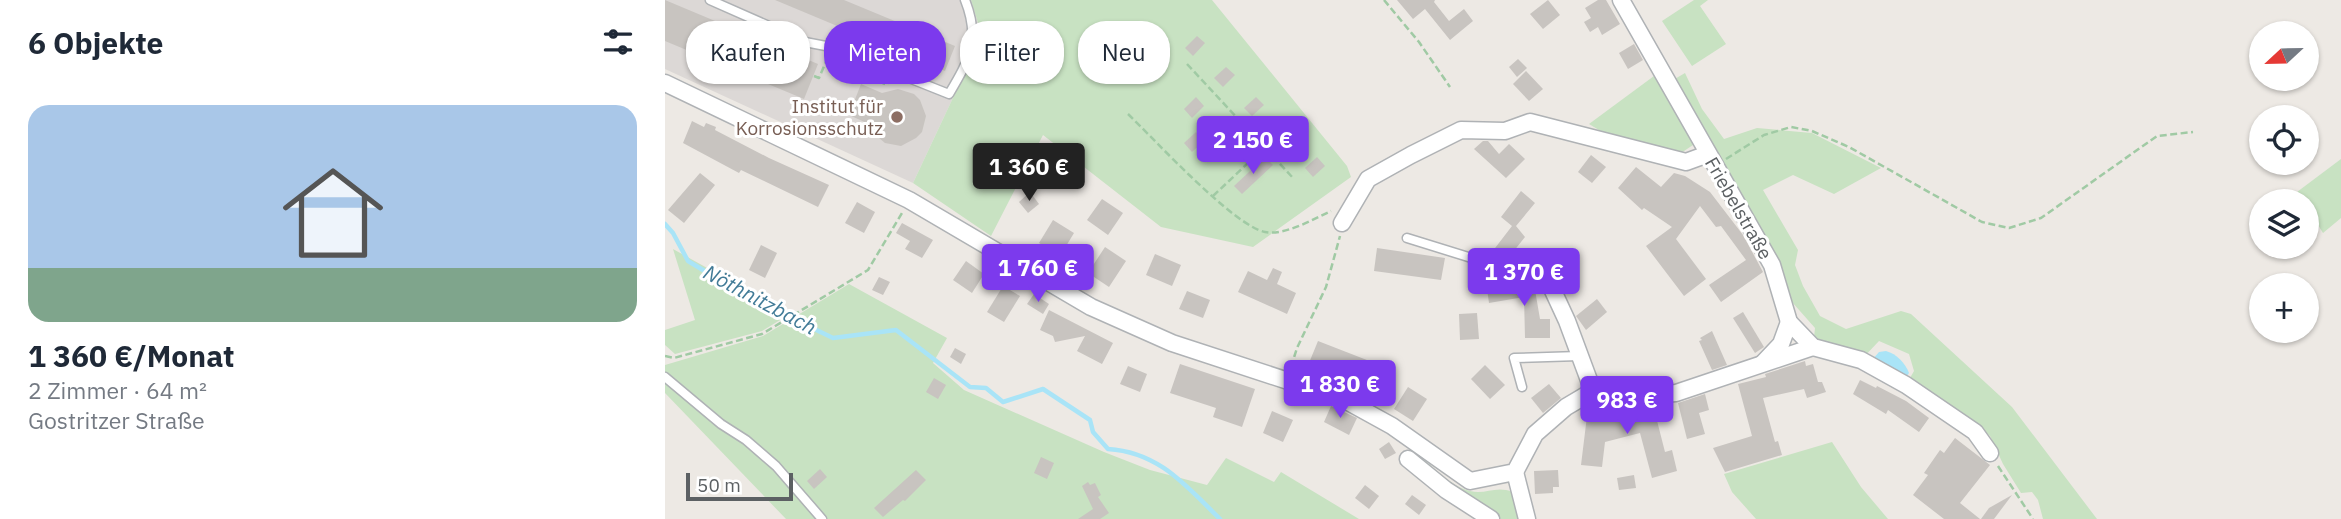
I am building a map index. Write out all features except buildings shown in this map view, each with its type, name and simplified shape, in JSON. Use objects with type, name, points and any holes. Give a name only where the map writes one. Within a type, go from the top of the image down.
[{"type":"street","name":"Friebelstraße","points":[[1621,0],[1772,265],[1789,322],[1813,347]]},
{"type":"street","points":[[665,83],[909,200],[1091,307],[1172,343],[1343,399],[1392,426],[1470,481],[1515,472]]},
{"type":"street","points":[[1342,223],[1368,179],[1461,130],[1506,131],[1530,122],[1686,162],[1711,160]]},
{"type":"street","points":[[1549,282],[1593,391]]},
{"type":"street","points":[[1762,365],[1781,344],[1789,322]]},
{"type":"street","points":[[1527,519],[1515,472],[1535,434],[1566,407],[1593,391],[1647,395],[1676,393],[1813,347],[1861,360],[1906,385],[1975,432],[1990,453]]},
{"type":"street","points":[[1408,459],[1446,490],[1491,519]]},
{"type":"lane","points":[[710,0],[805,42],[824,46]]},
{"type":"lane","points":[[924,84],[949,94],[968,61],[974,38],[972,19],[965,0]]},
{"type":"lane","points":[[1408,238],[1549,282]]},
{"type":"lane","points":[[1522,387],[1514,358],[1579,356]]},
{"type":"lane","points":[[665,377],[776,466],[822,519]]},
{"type":"path","points":[[1384,0],[1419,42],[1450,88]]},
{"type":"path","points":[[1187,64],[1294,179]]},
{"type":"path","points":[[814,76],[819,78],[824,65]]},
{"type":"path","points":[[1128,114],[1240,221],[1266,233],[1292,229],[1356,200]]},
{"type":"path","points":[[1711,160],[1764,135],[1791,127],[1812,131],[1849,147],[1982,222],[2009,228],[2041,218],[2157,136],[2193,132]]},
{"type":"path","points":[[1213,196],[1264,148]]},
{"type":"path","points":[[665,356],[674,359],[762,334],[868,270],[909,200]]},
{"type":"path","points":[[1286,380],[1297,348],[1326,287],[1336,257],[1342,223]]},
{"type":"path","points":[[1990,453],[2032,519]]},
{"type":"shaded area","points":[[665,0],[971,0],[977,21],[960,21],[960,83],[913,183],[698,84],[810,84],[810,21],[686,21],[686,79],[665,69]]},
{"type":"green space","points":[[971,0],[1212,0],[1347,166],[1351,177],[1253,247],[1161,227],[1043,135],[991,236],[913,183],[960,83],[1064,84],[1064,21],[977,21]]},
{"type":"green space","points":[[1694,0],[1708,0],[1700,6],[1726,44],[1692,66],[1662,21]]},
{"type":"green space","points":[[1685,73],[1702,109],[1724,139],[1757,128],[1812,133],[1881,168],[1834,194],[1793,175],[1763,190],[1798,250],[1795,265],[1820,316],[1846,329],[1901,311],[1911,314],[2012,407],[2097,519],[2043,519],[2038,500],[2032,492],[2021,493],[1990,436],[1980,427],[1906,385],[1914,371],[1909,354],[1879,341],[1861,360],[1813,347],[1815,328],[1792,302],[1778,261],[1673,80]]},
{"type":"green space","points":[[1654,76],[1691,133],[1693,145],[1681,153],[1622,144],[1589,124]]},
{"type":"green space","points":[[2341,159],[2341,218],[2323,233],[2319,226],[2319,189],[2301,189]]},
{"type":"green space","points":[[673,249],[790,314],[762,331],[675,354],[665,345],[665,330],[695,320]]},
{"type":"green space","points":[[849,284],[947,338],[933,363],[964,390],[1150,470],[1207,485],[1226,458],[1274,482],[1281,472],[1359,519],[786,519],[665,393],[665,365],[763,336]]},
{"type":"green space","points":[[1832,442],[1861,487],[1888,519],[1756,519],[1732,492],[1724,474]]},
{"type":"green space","points":[[1416,452],[1455,485],[1476,492],[1501,489],[1513,492],[1518,519],[1501,519],[1455,491],[1414,454]]},
{"type":"water","points":[[1886,351],[1897,357],[1905,366],[1909,373],[1904,380],[1873,359],[1879,352]]},
{"type":"waterway","name":"Nöthnitzbach","points":[[665,224],[688,261],[748,297],[833,338],[896,330],[970,387],[986,388],[1003,402],[1043,389],[1090,420],[1093,432],[1108,449],[1126,452],[1157,464],[1183,483],[1220,519]]},
{"type":"place","name":"Institut für Korrosionsschutz","points":[[897,117]]}]
